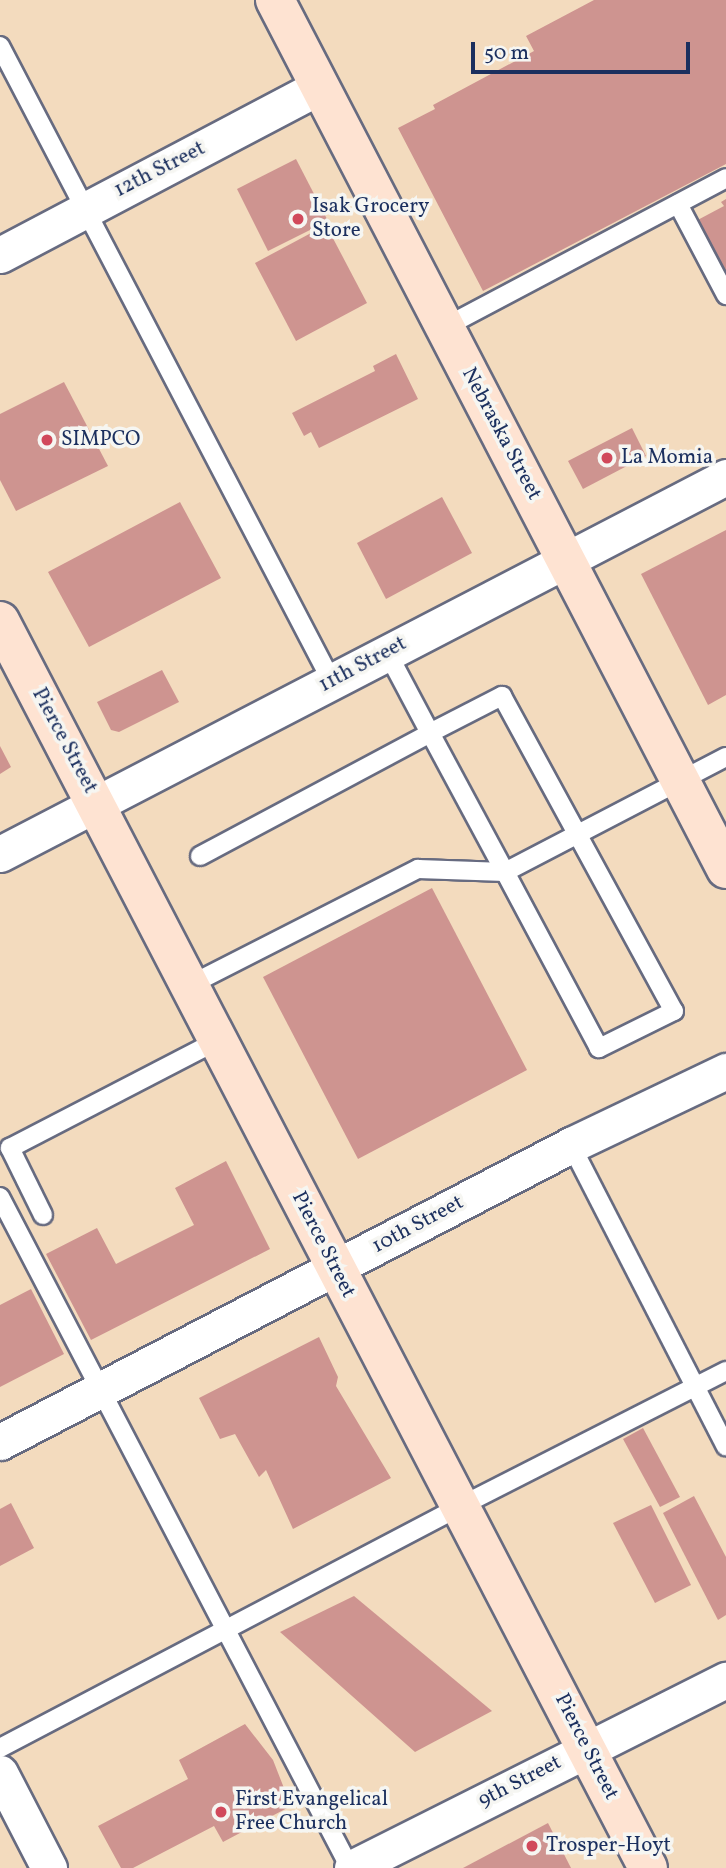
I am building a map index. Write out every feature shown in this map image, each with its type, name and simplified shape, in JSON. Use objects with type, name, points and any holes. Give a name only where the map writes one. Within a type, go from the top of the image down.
[{"type":"main road","name":"Nebraska Street","points":[[275,0],[726,869]]},
{"type":"main road","name":"Pierce Street","points":[[0,621],[648,1868]]},
{"type":"street","name":"12th Street","points":[[0,255],[320,86]]},
{"type":"street","name":"11th Street","points":[[0,854],[726,477]]},
{"type":"street","name":"10th Street","points":[[0,1442],[571,1145],[726,1071]]},
{"type":"street","name":"9th Street","points":[[351,1868],[726,1679]]},
{"type":"street","points":[[0,1773],[49,1868]]},
{"type":"lane","points":[[0,46],[332,681]]},
{"type":"lane","points":[[445,327],[726,178]]},
{"type":"lane","points":[[678,204],[726,295]]},
{"type":"lane","points":[[200,856],[430,733],[502,696],[674,1011],[599,1048],[430,733],[387,652]]},
{"type":"lane","points":[[190,985],[418,869],[505,872],[726,757]]},
{"type":"lane","points":[[43,1215],[10,1148],[218,1040]]},
{"type":"lane","points":[[571,1145],[726,1447]]},
{"type":"lane","points":[[0,1198],[223,1630],[351,1868]]},
{"type":"lane","points":[[0,1748],[459,1507],[726,1371]]},
{"type":"building","points":[[594,0],[726,0],[726,164],[483,291],[398,128],[435,109],[433,105],[534,51],[526,36]]},
{"type":"building","points":[[296,159],[328,221],[268,251],[237,189]]},
{"type":"building","points":[[726,199],[726,289],[692,223],[724,206],[721,202]]},
{"type":"building","points":[[326,225],[367,303],[296,341],[255,263]]},
{"type":"building","points":[[396,354],[418,399],[319,448],[311,432],[304,436],[292,413],[375,371],[373,366]]},
{"type":"building","name":"SIMPCO","points":[[64,382],[108,466],[16,511],[0,480],[0,414]]},
{"type":"building","name":"La Momia","points":[[632,428],[646,456],[583,489],[568,461]]},
{"type":"building","points":[[442,497],[472,553],[386,599],[357,543]]},
{"type":"building","points":[[180,502],[221,578],[89,647],[48,572]]},
{"type":"building","points":[[726,530],[726,695],[708,705],[641,574]]},
{"type":"building","points":[[162,670],[179,702],[119,732],[111,730],[97,702]]},
{"type":"building","points":[[0,746],[11,767],[0,774]]},
{"type":"building","points":[[432,888],[527,1070],[358,1159],[263,977]]},
{"type":"building","points":[[226,1161],[270,1249],[91,1340],[46,1254],[97,1228],[116,1264],[194,1225],[175,1188]]},
{"type":"building","points":[[31,1289],[64,1354],[0,1387],[0,1305]]},
{"type":"building","points":[[319,1337],[338,1377],[336,1386],[391,1478],[293,1529],[266,1470],[259,1477],[235,1434],[220,1439],[199,1398]]},
{"type":"building","points":[[643,1428],[680,1497],[660,1507],[623,1439]]},
{"type":"building","points":[[694,1496],[726,1557],[726,1615],[718,1620],[663,1513]]},
{"type":"building","points":[[11,1503],[34,1548],[0,1566],[0,1509]]},
{"type":"building","points":[[651,1505],[691,1585],[655,1603],[613,1523]]},
{"type":"building","points":[[354,1596],[492,1711],[415,1752],[280,1632]]},
{"type":"building","points":[[245,1724],[273,1760],[291,1806],[223,1842],[214,1826],[133,1868],[121,1868],[98,1826],[188,1779],[179,1760]]},
{"type":"building","name":"Trosper-Hoyt","points":[[548,1823],[571,1868],[463,1868]]},
{"type":"place","name":"Isak Grocery Store","points":[[298,219]]},
{"type":"place","name":"SIMPCO","points":[[47,440]]},
{"type":"place","name":"La Momia","points":[[607,458]]},
{"type":"place","name":"First Evangelical Free Church","points":[[221,1812]]},
{"type":"place","name":"Trosper-Hoyt","points":[[532,1846]]}]
